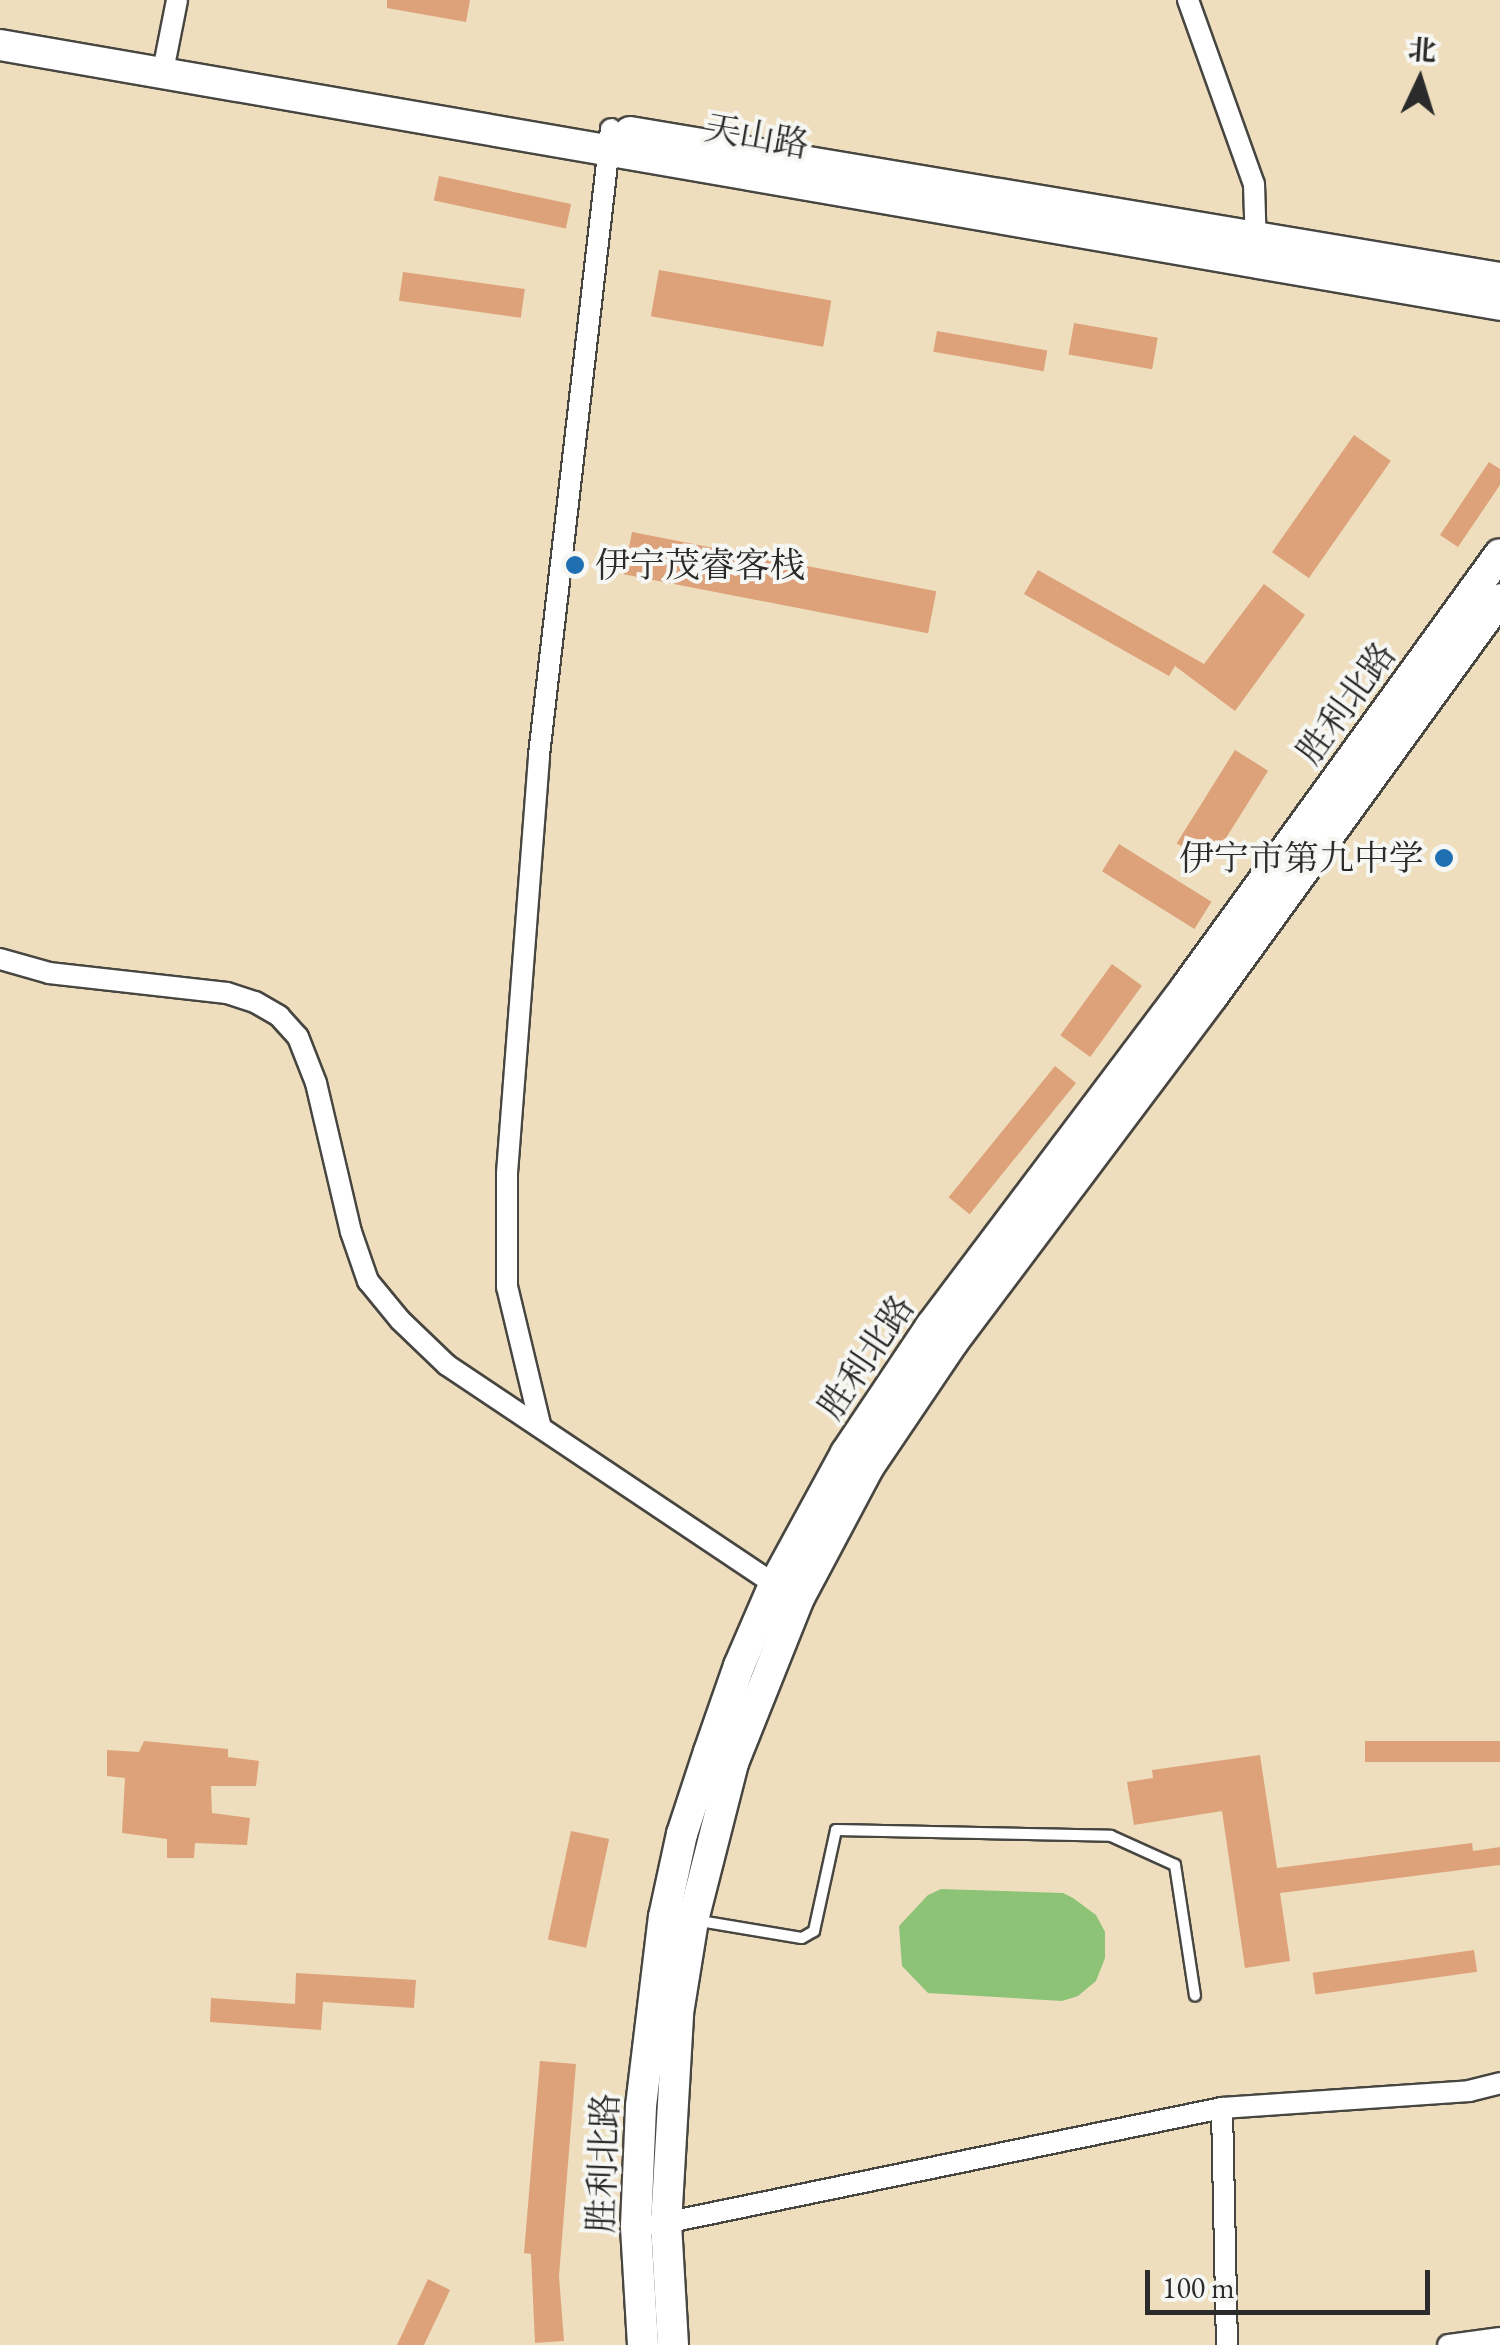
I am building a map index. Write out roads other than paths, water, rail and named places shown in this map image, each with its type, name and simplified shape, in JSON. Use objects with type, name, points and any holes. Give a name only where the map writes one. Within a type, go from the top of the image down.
[{"type":"main road","name":"天山路","points":[[0,24],[165,61],[610,139],[1257,247],[1500,278]]},
{"type":"main road","name":"天山路","points":[[0,45],[165,61]]},
{"type":"main road","name":"天山路","points":[[1257,247],[1500,305]]},
{"type":"main road","name":"胜利北路","points":[[787,1592],[846,1454],[931,1326],[1187,986],[1500,554]]},
{"type":"main road","name":"胜利北路","points":[[673,2345],[651,2225],[641,2106],[678,1918],[682,1834],[739,1666],[952,1342],[1212,997],[1500,599]]},
{"type":"main road","name":"胜利北路","points":[[643,2345],[651,2225]]},
{"type":"street","points":[[165,61],[177,0]]},
{"type":"street","points":[[1188,0],[1254,184],[1257,247]]},
{"type":"street","points":[[540,1424],[507,1287],[507,1173],[539,755],[610,139]]},
{"type":"street","points":[[0,959],[49,973],[227,992],[279,1016],[298,1037],[316,1083],[351,1232],[368,1281],[400,1320],[447,1365],[787,1592]]},
{"type":"street","points":[[651,2225],[1222,2108],[1469,2091],[1500,2083]]},
{"type":"street","points":[[1222,2108],[1227,2345]]},
{"type":"street","points":[[1448,2345],[1500,2338]]},
{"type":"lane","points":[[678,1918],[802,1938],[814,1930],[836,1830],[1110,1836],[1175,1865],[1195,1995]]},
{"type":"place","name":"伊宁茂睿客栈","points":[[575,565]]},
{"type":"place","name":"伊宁市第九中学","points":[[1444,858]]}]
